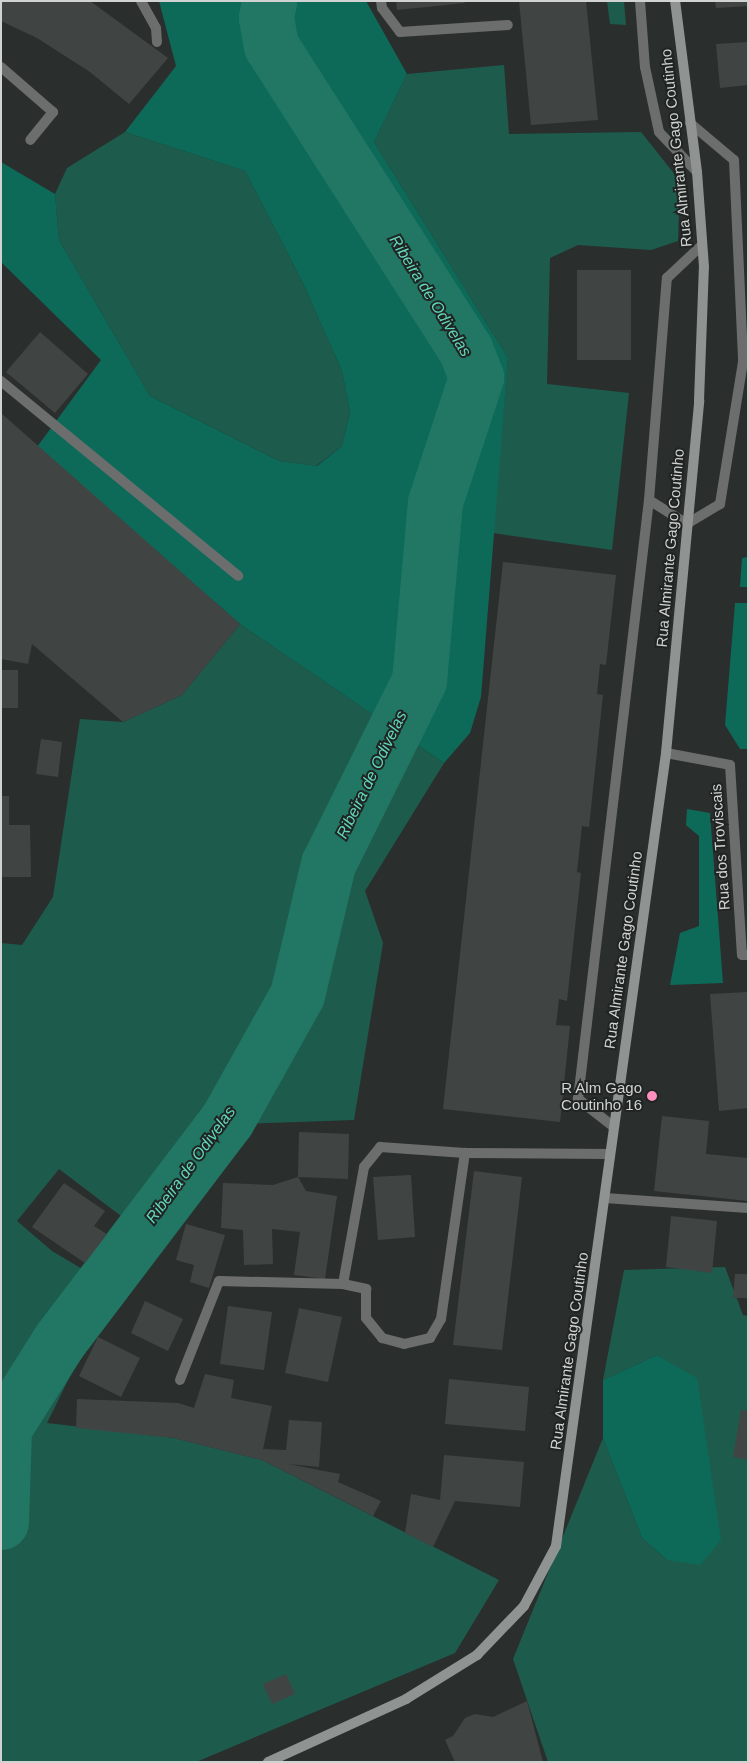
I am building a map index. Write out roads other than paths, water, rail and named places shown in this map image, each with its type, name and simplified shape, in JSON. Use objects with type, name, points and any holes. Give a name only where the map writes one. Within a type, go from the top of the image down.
[{"type":"main road","name":"Rua Almirante Gago Coutinho","points":[[268,1762],[281,1759],[406,1699],[477,1656],[524,1606],[556,1546],[666,754],[699,401],[702,245],[697,172],[675,1]]},
{"type":"street","points":[[141,1],[156,28],[158,42]]},
{"type":"street","points":[[381,1],[382,8],[400,32],[508,25]]},
{"type":"street","points":[[640,1],[645,67],[659,132],[697,172]]},
{"type":"street","points":[[1,67],[53,112],[30,140]]},
{"type":"street","points":[[649,500],[687,524],[720,504],[743,362],[734,160],[690,123]]},
{"type":"street","points":[[614,1127],[578,1099],[649,500],[667,278],[702,245]]},
{"type":"street","points":[[1,381],[238,576]]},
{"type":"street","name":"Rua dos Troviscais","points":[[666,754],[730,765],[742,955],[748,955]]},
{"type":"street","points":[[343,1284],[364,1167],[380,1147],[465,1153],[610,1154]]},
{"type":"street","points":[[180,1380],[219,1281],[343,1284],[366,1289],[366,1318],[382,1338],[404,1344],[430,1338],[441,1319],[465,1153]]},
{"type":"street","points":[[605,1198],[748,1208]]},
{"type":"waterway","name":"Ribeira de Odivelas","points":[[1,1522],[4,1428],[59,1341],[227,1120],[297,995],[328,864],[419,681],[435,502],[476,377],[465,349],[271,46],[266,17],[269,1]]},
{"type":"place","name":"R Alm Gago Coutinho 16","points":[[652,1096]]}]
